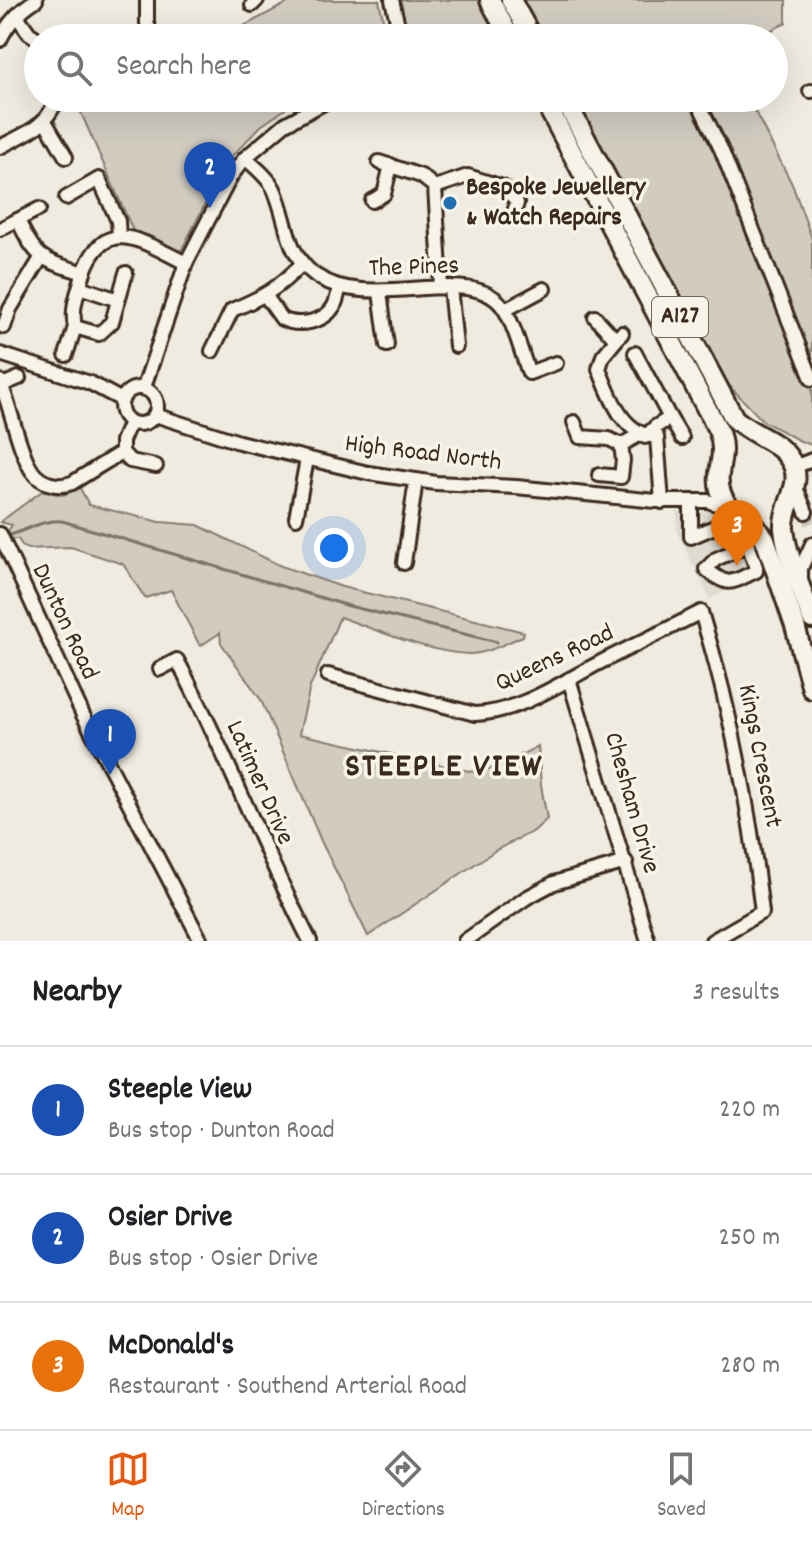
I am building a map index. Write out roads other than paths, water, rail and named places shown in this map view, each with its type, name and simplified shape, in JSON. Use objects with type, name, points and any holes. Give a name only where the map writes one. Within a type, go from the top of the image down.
[{"type":"highway","points":[[490,0],[503,24]]},
{"type":"highway","points":[[511,0],[524,24]]},
{"type":"highway","name":"A127","points":[[550,112],[718,430],[724,447],[719,476],[721,495],[733,524],[759,529],[765,539],[795,626],[812,689]]},
{"type":"highway","name":"A127","points":[[571,112],[734,418],[785,452],[795,476]]},
{"type":"highway","points":[[795,476],[783,527],[812,619]]},
{"type":"street","points":[[0,40],[5,28],[36,0]]},
{"type":"street","points":[[147,0],[147,24]]},
{"type":"street","points":[[392,0],[398,24]]},
{"type":"street","points":[[17,16],[24,26]]},
{"type":"street","points":[[0,147],[49,112]]},
{"type":"street","points":[[53,112],[66,157]]},
{"type":"street","points":[[144,387],[186,263],[219,197],[245,158],[285,124],[307,112]]},
{"type":"street","points":[[703,112],[721,149],[812,379]]},
{"type":"street","points":[[212,351],[232,310],[265,295],[302,264],[288,239],[273,185],[245,158]]},
{"type":"street","points":[[372,201],[384,194],[389,181],[385,164],[421,176],[435,187],[456,346]]},
{"type":"street","points":[[435,187],[468,176],[503,187],[517,203],[513,215]]},
{"type":"street","points":[[66,198],[99,179],[118,221],[119,237]]},
{"type":"street","points":[[0,229],[39,209]]},
{"type":"street","points":[[18,220],[29,243],[41,258],[84,273]]},
{"type":"street","points":[[66,355],[75,327],[72,314],[94,249],[110,238],[119,237],[150,244],[186,263]]},
{"type":"street","points":[[4,327],[5,306],[41,258]]},
{"type":"street","name":"The Pines","points":[[302,264],[325,281],[350,291],[446,287],[482,290],[505,310]]},
{"type":"street","points":[[75,327],[99,334],[112,322],[126,273]]},
{"type":"street","points":[[80,287],[118,300]]},
{"type":"street","points":[[265,295],[282,319],[298,324],[328,312],[334,306],[340,287]]},
{"type":"street","points":[[544,289],[505,310],[529,373],[556,363]]},
{"type":"street","points":[[380,292],[387,345]]},
{"type":"street","points":[[595,317],[619,337],[603,356],[599,369],[623,420],[642,436],[657,437],[662,502]]},
{"type":"street","points":[[635,353],[682,438]]},
{"type":"street","points":[[0,354],[90,383],[122,400]]},
{"type":"street","points":[[19,378],[1,383],[32,470],[52,485],[62,487],[72,483],[122,452]]},
{"type":"street","points":[[136,387],[144,387],[157,402],[155,415],[147,423],[130,422],[122,413],[122,400],[136,387]]},
{"type":"street","name":"High Road North","points":[[155,415],[239,442],[307,459],[416,480],[662,502],[708,501],[733,524]]},
{"type":"street","points":[[574,422],[580,437],[609,439],[621,445],[670,418]]},
{"type":"street","points":[[130,422],[122,441],[122,452],[130,461],[142,458],[156,466]]},
{"type":"street","points":[[599,475],[621,477],[621,445]]},
{"type":"street","points":[[296,518],[307,459]]},
{"type":"street","points":[[806,512],[795,476],[812,460]]},
{"type":"street","points":[[719,476],[708,490],[691,503],[691,537],[726,522],[733,524],[745,536],[756,571],[730,583],[722,582],[706,569],[716,559],[739,549],[733,524]]},
{"type":"street","points":[[404,563],[416,480]]},
{"type":"street","name":"Dunton Road","points":[[0,534],[83,715],[201,941]]},
{"type":"street","points":[[802,587],[801,568],[812,544]]},
{"type":"street","name":"Queens Road","points":[[328,675],[475,714],[508,708],[701,612]]},
{"type":"street","name":"Kings Crescent","points":[[701,612],[725,694],[740,762],[762,912],[712,941]]},
{"type":"street","name":"Latimer Drive","points":[[160,669],[177,660],[310,941]]},
{"type":"street","name":"Chesham Drive","points":[[569,679],[648,941]]},
{"type":"street","points":[[465,941],[526,898],[554,883],[626,862]]},
{"type":"waterway","points":[[10,535],[43,523],[62,521],[349,606],[497,642]]},
{"type":"tunnel","points":[[806,512],[812,525]]},
{"type":"place","name":"Bespoke Jewellery & Watch Repairs","points":[[450,203]]},
{"type":"place","name":"Osier Drive","points":[[210,208]]},
{"type":"place","name":"McDonald's","points":[[737,566]]},
{"type":"place","name":"Steeple View","points":[[110,775]]},
{"type":"district","name":"STEEPLE VIEW","points":[[444,768]]}]
